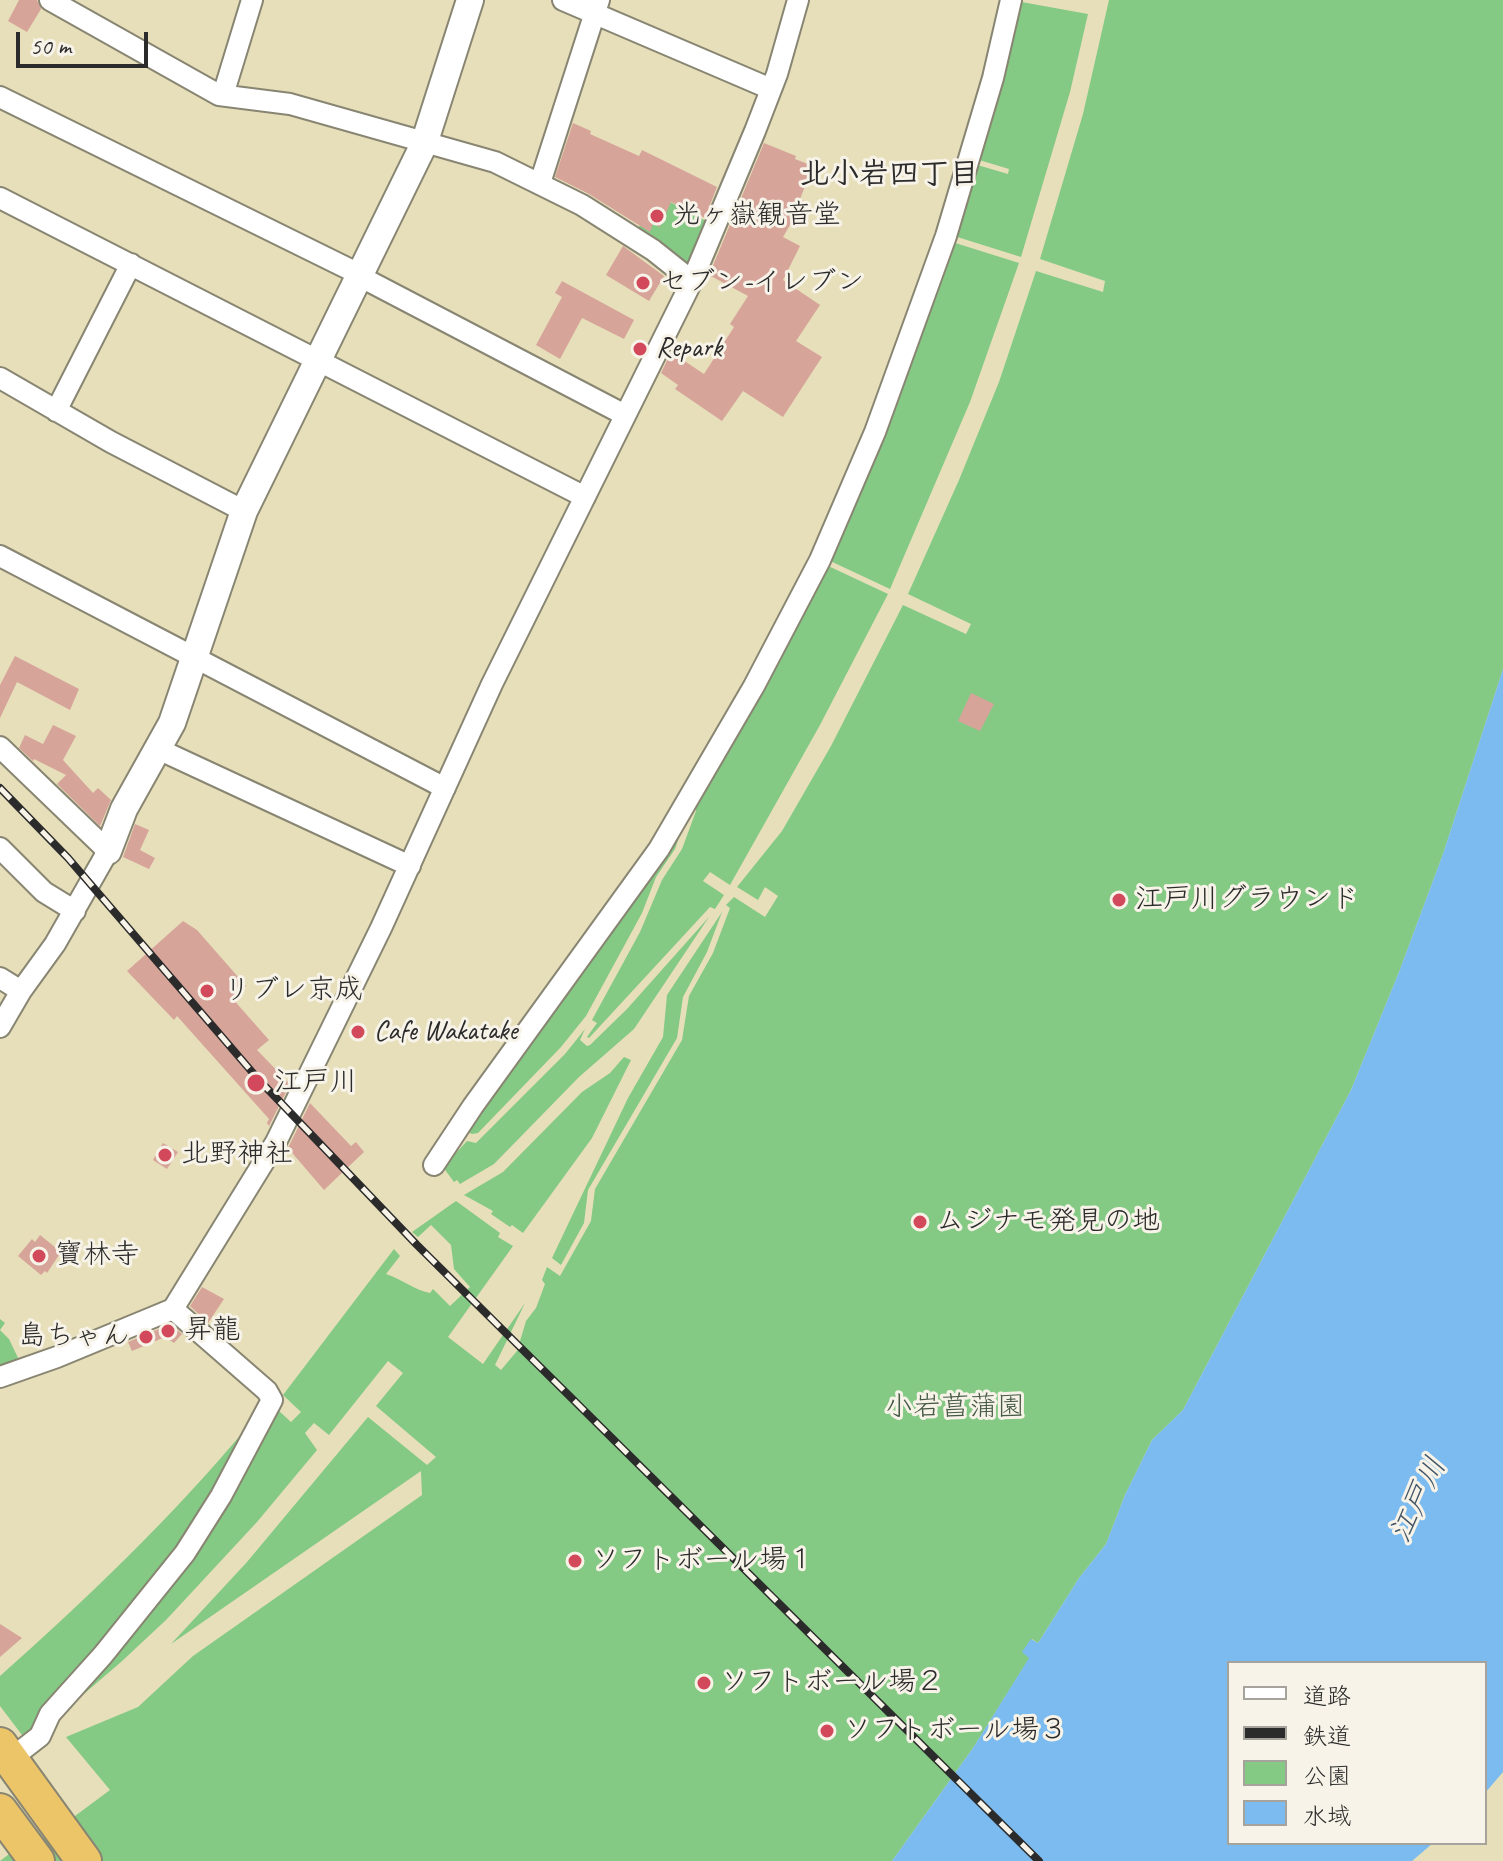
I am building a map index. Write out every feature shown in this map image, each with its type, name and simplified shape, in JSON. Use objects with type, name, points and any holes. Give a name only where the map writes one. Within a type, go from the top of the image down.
[{"type":"highway","points":[[8,1762],[84,1861]]},
{"type":"highway","points":[[0,1811],[37,1861]]},
{"type":"street","points":[[50,0],[223,95],[290,104],[495,162],[582,205],[653,250],[692,281]]},
{"type":"street","points":[[223,95],[252,0]]},
{"type":"street","points":[[0,1027],[75,911],[108,851],[124,809],[172,723],[244,511],[424,144],[470,0]]},
{"type":"street","points":[[563,0],[597,7],[771,89]]},
{"type":"street","points":[[0,1377],[173,1309],[276,1142],[410,866],[492,684],[692,281],[733,188],[771,89],[798,0]]},
{"type":"street","points":[[434,1165],[473,1106],[659,849],[754,686],[820,560],[875,432],[946,236],[985,107],[1011,0]]},
{"type":"street","points":[[540,183],[597,7]]},
{"type":"street","points":[[0,97],[359,275],[625,415]]},
{"type":"street","points":[[0,198],[585,497]]},
{"type":"street","points":[[56,411],[131,264]]},
{"type":"street","points":[[0,378],[244,511]]},
{"type":"street","points":[[0,556],[445,788]]},
{"type":"street","points":[[0,747],[108,851]]},
{"type":"street","points":[[158,749],[410,866]]},
{"type":"street","points":[[0,848],[44,892],[75,911]]},
{"type":"street","points":[[0,978],[21,991]]},
{"type":"street","points":[[8,1762],[40,1736],[50,1714],[103,1655],[185,1553],[221,1496],[272,1400],[267,1391],[173,1309]]},
{"type":"green space","name":"江戸川グラウンド","points":[[1109,0],[1503,0],[1503,669],[1443,854],[1351,1090],[1183,1410],[1152,1440],[1125,1495],[1106,1544],[1079,1578],[1038,1643],[1032,1639],[1030,1657],[973,1748],[892,1861],[0,1861],[38,1832],[44,1839],[110,1790],[66,1737],[138,1707],[193,1656],[422,1495],[421,1471],[171,1644],[247,1562],[368,1417],[427,1465],[436,1457],[376,1406],[403,1373],[388,1361],[329,1435],[314,1423],[305,1433],[317,1450],[257,1522],[166,1620],[57,1717],[268,1419],[279,1411],[291,1422],[301,1412],[283,1395],[394,1249],[400,1256],[386,1274],[424,1292],[430,1293],[433,1289],[450,1306],[470,1287],[454,1269],[451,1245],[431,1225],[418,1237],[412,1232],[456,1201],[513,1246],[448,1337],[483,1364],[525,1303],[495,1365],[501,1370],[517,1351],[526,1321],[536,1308],[545,1284],[542,1280],[547,1267],[560,1276],[591,1221],[595,1189],[682,1040],[689,996],[713,953],[730,908],[726,905],[734,897],[765,917],[778,896],[765,887],[758,900],[737,887],[782,831],[831,746],[903,605],[966,634],[971,624],[908,594],[999,382],[1036,271],[1103,292],[1105,281],[1040,259],[1083,114]]},
{"type":"green space","points":[[1016,1],[1088,14],[1070,92],[1021,257],[951,235],[974,164],[1008,174],[1009,169],[976,159]]},
{"type":"green space","points":[[655,194],[706,221],[687,265],[636,233]]},
{"type":"green space","points":[[949,241],[1019,263],[970,402],[890,589],[826,559]]},
{"type":"green space","points":[[824,564],[888,594],[820,725],[730,885],[710,872],[703,881],[724,895],[715,909],[710,907],[589,1038],[597,1023],[592,1020],[640,932],[662,880],[682,849],[696,811],[696,796]]},
{"type":"green space","points":[[689,809],[675,849],[656,877],[642,913],[586,1016],[561,1047],[478,1133],[466,1131]]},
{"type":"green space","points":[[722,912],[707,952],[683,997],[677,1038],[588,1190],[584,1223],[561,1265],[552,1258],[628,1098],[663,1037],[667,995]]},
{"type":"green space","points":[[709,917],[634,1029],[579,1077],[494,1164],[460,1184],[457,1180],[454,1182],[443,1167],[467,1141],[476,1143],[565,1054],[585,1029],[580,1040],[590,1045],[627,1009]]},
{"type":"green space","points":[[624,1057],[631,1060],[592,1138],[523,1233],[464,1195],[503,1172],[582,1092],[610,1073]]},
{"type":"green space","points":[[0,1330],[9,1339],[19,1360],[0,1367]]},
{"type":"green space","points":[[249,1425],[179,1551],[37,1726],[22,1735],[0,1706],[0,1676],[129,1555]]},
{"type":"water","points":[[1503,669],[1503,1772],[1487,1791],[1487,1661],[1227,1661],[1227,1845],[1431,1845],[1412,1861],[892,1861],[973,1748],[1029,1658],[1022,1652],[1031,1639],[1038,1643],[1079,1578],[1106,1544],[1125,1495],[1152,1440],[1183,1410],[1351,1090],[1443,854]]},
{"type":"building","points":[[19,0],[37,0],[41,9],[27,32],[8,21]]},
{"type":"building","points":[[573,123],[639,156],[642,150],[717,187],[705,218],[671,202],[660,227],[653,224],[650,232],[555,177]]},
{"type":"building","points":[[764,143],[813,166],[800,199],[804,201],[783,237],[800,246],[783,280],[820,305],[796,341],[822,357],[783,417],[743,391],[722,421],[675,389],[678,385],[661,373],[671,352],[704,374],[734,327],[730,324],[748,296],[709,275]]},
{"type":"building","points":[[623,246],[664,276],[649,301],[606,275]]},
{"type":"building","points":[[562,281],[634,320],[624,339],[582,318],[560,359],[536,345],[562,297],[555,293]]},
{"type":"building","points":[[15,656],[79,689],[70,710],[17,682],[0,718],[0,685]]},
{"type":"building","points":[[971,693],[994,704],[980,731],[958,721]]},
{"type":"building","points":[[53,725],[76,736],[63,760],[93,793],[98,788],[111,800],[100,826],[57,784],[66,775],[33,761],[19,748],[25,735],[43,744]]},
{"type":"building","points":[[135,824],[149,830],[140,850],[155,858],[149,869],[123,857]]},
{"type":"building","points":[[183,921],[197,930],[246,986],[232,998],[269,1040],[257,1050],[290,1084],[269,1126],[269,1119],[177,1016],[174,1020],[127,971]]},
{"type":"building","points":[[310,1103],[351,1146],[356,1142],[364,1152],[324,1190],[288,1148]]},
{"type":"building","points":[[163,1143],[178,1152],[167,1169],[153,1160]]},
{"type":"building","points":[[40,1235],[61,1252],[47,1273],[45,1271],[41,1275],[18,1256],[32,1239],[35,1242]]},
{"type":"building","points":[[202,1287],[224,1299],[208,1323],[190,1306]]},
{"type":"building","points":[[171,1324],[182,1334],[174,1343],[165,1337],[132,1351],[128,1342]]},
{"type":"building","points":[[0,1624],[22,1638],[0,1657]]},
{"type":"railway","points":[[0,788],[68,858],[259,1080],[417,1245],[1039,1861]]},
{"type":"place","name":"光ヶ嶽観音堂","points":[[657,216]]},
{"type":"place","name":"セブン-イレブン","points":[[643,283]]},
{"type":"place","name":"Repark","points":[[640,349]]},
{"type":"place","name":"江戸川グラウンド","points":[[1119,900]]},
{"type":"place","name":"リブレ京成","points":[[207,991]]},
{"type":"place","name":"Cafe Wakatake","points":[[358,1032]]},
{"type":"place","name":"江戸川","points":[[256,1083]]},
{"type":"place","name":"北野神社","points":[[165,1155]]},
{"type":"place","name":"ムジナモ発見の地","points":[[920,1222]]},
{"type":"place","name":"寶林寺","points":[[39,1256]]},
{"type":"place","name":"昇龍","points":[[168,1331]]},
{"type":"place","name":"島ちゃん","points":[[146,1337]]},
{"type":"place","name":"ソフトボール場１","points":[[575,1561]]},
{"type":"place","name":"ソフトボール場２","points":[[704,1683]]},
{"type":"place","name":"ソフトボール場３","points":[[827,1731]]},
{"type":"district","name":"北小岩四丁目","points":[[889,175]]},
{"type":"park label","name":"小岩菖蒲園","points":[[955,1408]]}]
